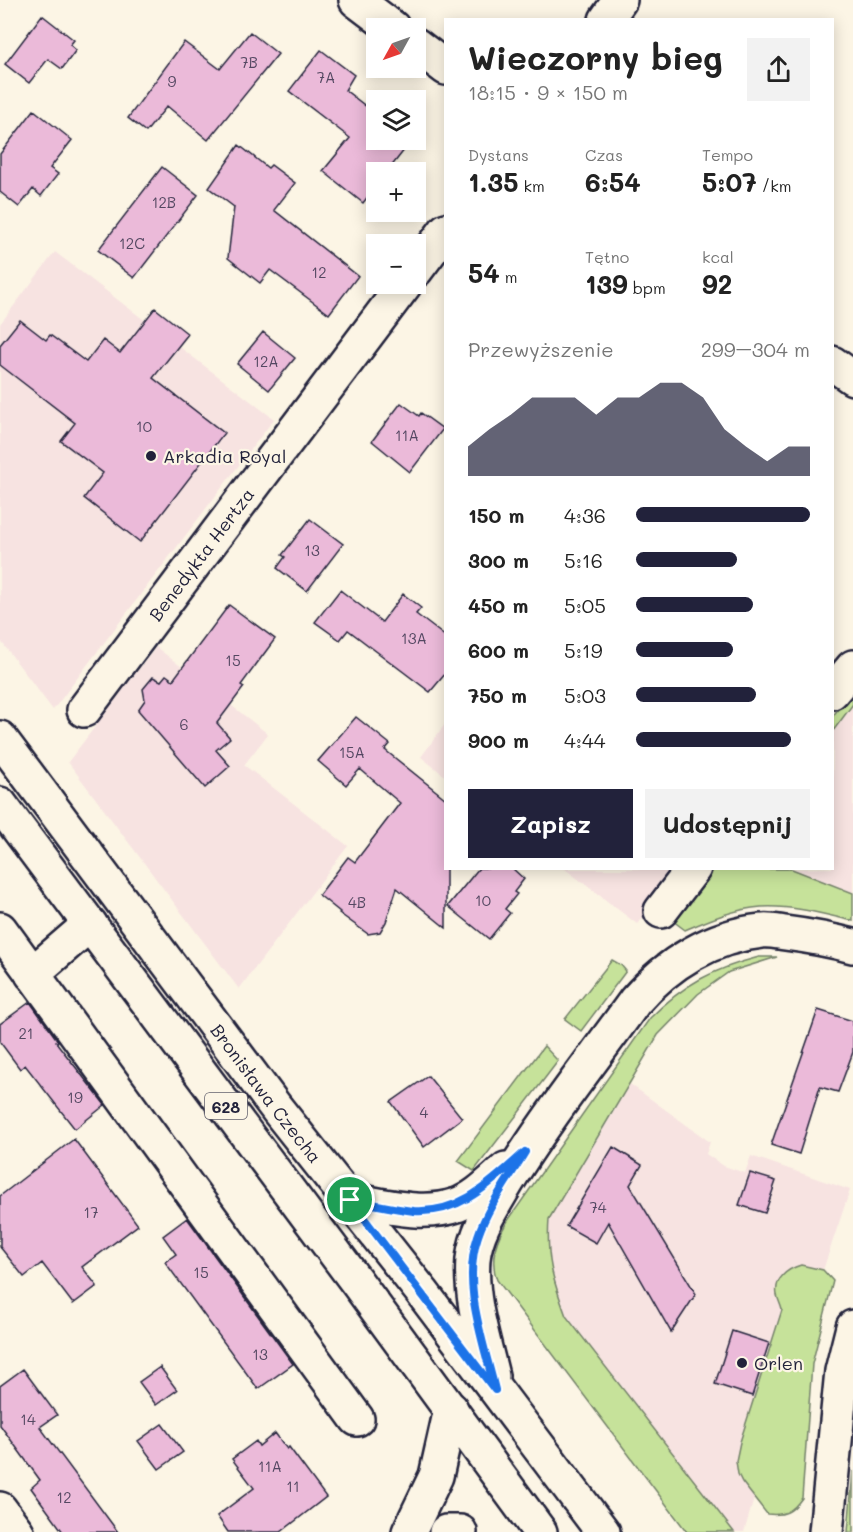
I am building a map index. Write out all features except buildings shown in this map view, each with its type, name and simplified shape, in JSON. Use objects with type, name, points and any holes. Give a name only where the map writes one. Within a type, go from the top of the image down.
[{"type":"main road","points":[[356,0],[380,18]]},
{"type":"main road","points":[[607,18],[620,0]]},
{"type":"main road","points":[[426,53],[444,66]]},
{"type":"main road","points":[[426,257],[444,234]]},
{"type":"main road","name":"Benedykta Hertza","points":[[84,710],[397,294]]},
{"type":"main road","points":[[834,364],[853,378]]},
{"type":"main road","points":[[834,690],[853,667]]},
{"type":"main road","name":"Bronisława Czecha","points":[[0,738],[277,1109],[350,1200],[603,1532]]},
{"type":"main road","name":"628","points":[[0,804],[540,1532]]},
{"type":"main road","points":[[661,911],[692,870]]},
{"type":"main road","points":[[33,974],[90,924]]},
{"type":"main road","points":[[0,929],[357,1419]]},
{"type":"main road","points":[[495,1390],[474,1299],[473,1257],[477,1238],[485,1219],[525,1152],[635,1001],[654,980],[686,956],[718,940],[764,930],[821,937],[853,946]]},
{"type":"main road","points":[[350,1200],[415,1211],[458,1205],[477,1194],[525,1152]]},
{"type":"main road","points":[[826,1532],[842,1371],[853,1328]]},
{"type":"main road","points":[[409,1532],[436,1476],[451,1409]]},
{"type":"main road","points":[[0,1509],[17,1532]]},
{"type":"main road","points":[[446,1532],[460,1532]]},
{"type":"shaded area","points":[[55,252],[274,419],[53,710],[0,640],[0,324]]},
{"type":"shaded area","points":[[156,647],[268,734],[244,765],[348,846],[239,989],[68,762]]},
{"type":"shaded area","points":[[853,704],[853,893],[795,870],[834,870],[834,730]]},
{"type":"shaded area","points":[[444,725],[444,775],[421,757]]},
{"type":"shaded area","points":[[566,870],[679,870],[637,924]]},
{"type":"shaded area","points":[[630,1084],[710,1142],[706,1154],[724,1166],[745,1173],[751,1156],[850,1190],[823,1270],[744,1532],[734,1532],[580,1336],[566,1316],[552,1276],[547,1245],[549,1219]]},
{"type":"green space","points":[[853,690],[853,704],[834,730],[834,714]]},
{"type":"green space","points":[[699,870],[795,870],[853,893],[853,921],[796,909],[761,907],[731,913],[685,930],[664,914]]},
{"type":"green space","points":[[759,957],[777,957],[729,972],[698,994],[658,1035],[549,1219],[552,1269],[566,1316],[734,1532],[687,1532],[497,1280],[494,1256],[501,1233],[509,1219],[650,1018],[675,996],[700,979],[727,967]]},
{"type":"green space","points":[[612,960],[626,971],[581,1031],[565,1019]]},
{"type":"green space","points":[[544,1046],[558,1061],[474,1171],[458,1161]]},
{"type":"green space","points":[[801,1265],[823,1270],[833,1281],[812,1364],[802,1498],[788,1512],[767,1514],[742,1482],[736,1461],[782,1310],[777,1295],[778,1284],[786,1272]]},
{"type":"green space","points":[[853,1471],[853,1532],[848,1532]]},
{"type":"place","name":"Arkadia Royal","points":[[151,456]]},
{"type":"place","name":"Orlen","points":[[742,1363]]},
{"type":"route","points":[[525,1152],[485,1219],[477,1238],[473,1257],[474,1299],[495,1390],[350,1200],[415,1211],[458,1205],[477,1194],[525,1152]]}]
